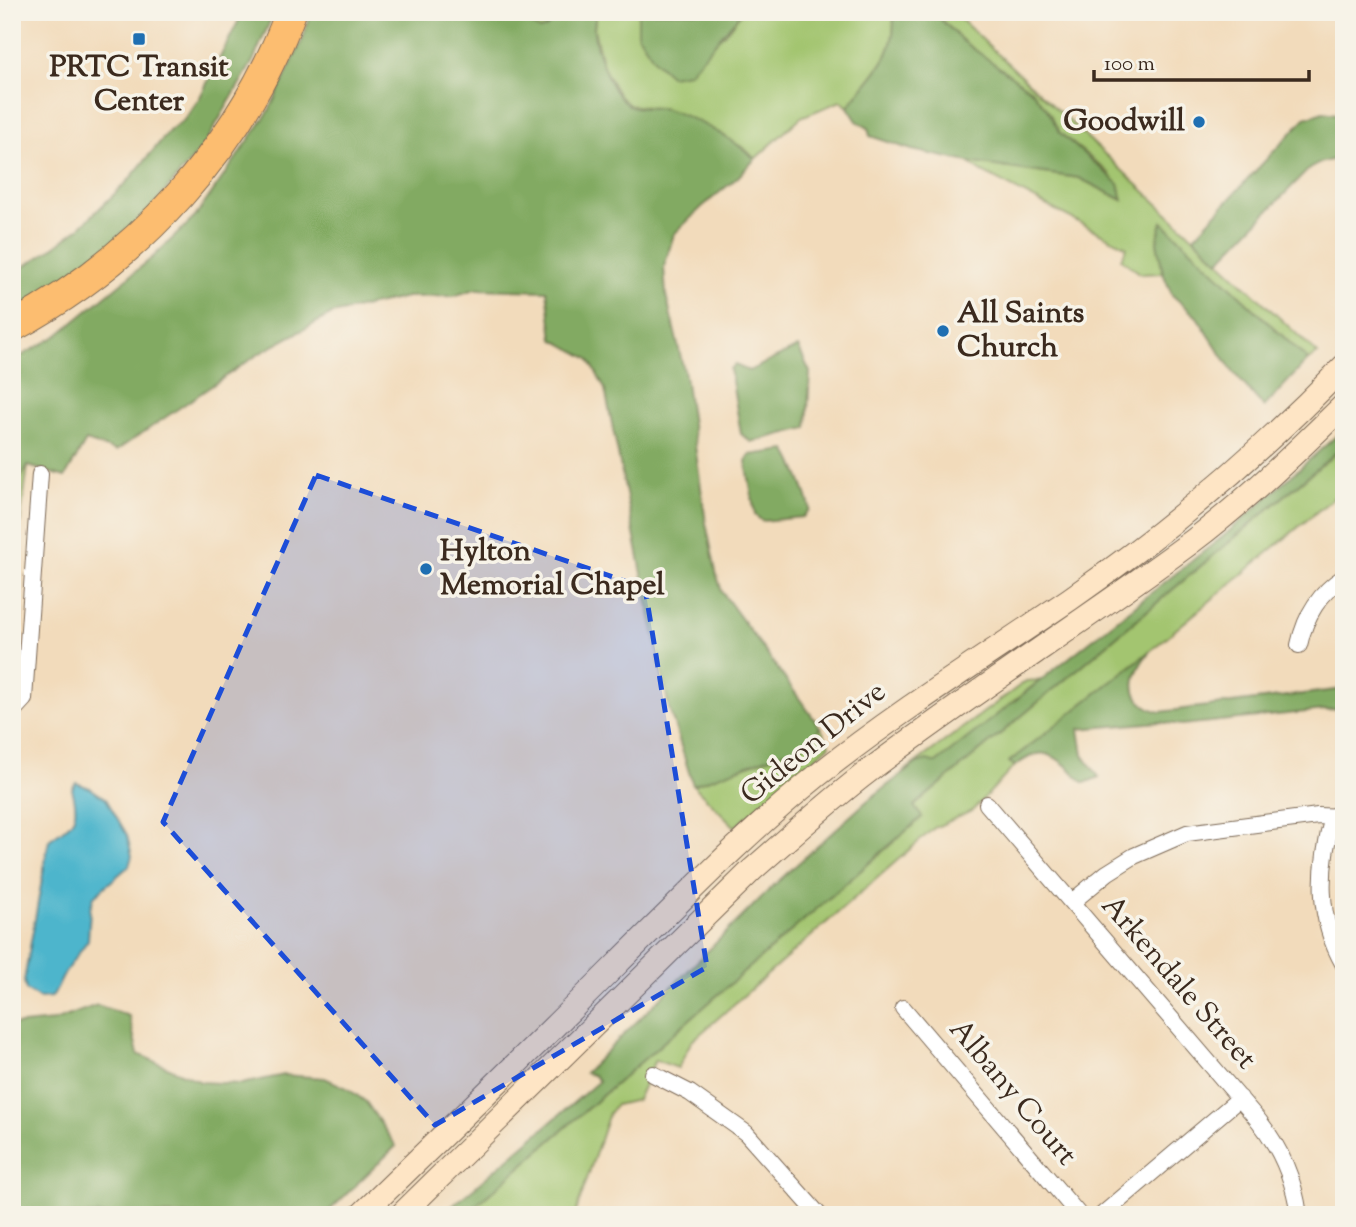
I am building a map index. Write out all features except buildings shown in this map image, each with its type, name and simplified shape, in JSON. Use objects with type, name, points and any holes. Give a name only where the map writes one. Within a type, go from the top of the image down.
[{"type":"highway","points":[[12,327],[74,289],[113,260],[177,200],[241,113],[268,66],[291,12]]},
{"type":"main road","name":"Gideon Drive","points":[[361,1215],[712,871],[818,776],[892,719],[1072,597],[1142,545],[1223,481],[1344,366]]},
{"type":"main road","name":"Gideon Drive","points":[[401,1215],[752,870],[807,821],[950,712],[1192,542],[1253,490],[1344,405]]},
{"type":"main road","points":[[433,1145],[453,1165]]},
{"type":"street","points":[[12,712],[18,699],[40,474]]},
{"type":"street","points":[[1299,645],[1303,626],[1311,611],[1324,594],[1344,578]]},
{"type":"street","name":"Arkendale Street","points":[[987,804],[1271,1136],[1292,1180],[1299,1215]]},
{"type":"street","points":[[1072,902],[1107,873],[1134,856],[1187,833],[1246,824],[1339,817],[1325,855],[1324,915],[1344,965]]},
{"type":"street","name":"Albany Court","points":[[903,1008],[1079,1215]]},
{"type":"street","points":[[653,1074],[690,1093],[746,1133],[819,1215]]},
{"type":"street","points":[[1102,1215],[1240,1098]]},
{"type":"highlighted area","points":[[316,475],[645,588],[707,967],[435,1125],[163,822]]},
{"type":"green space","points":[[243,12],[274,12],[253,61],[203,147],[150,209],[84,266],[12,313],[12,274],[78,229],[128,181],[170,130],[184,120],[199,99]]},
{"type":"green space","points":[[311,12],[527,12],[533,26],[540,30],[546,28],[561,12],[596,12],[594,26],[600,58],[610,82],[622,100],[629,105],[666,109],[689,118],[725,136],[755,159],[674,234],[664,267],[666,295],[685,375],[706,523],[722,592],[820,727],[809,743],[693,785],[669,708],[605,389],[589,359],[553,339],[547,291],[475,289],[454,296],[407,297],[332,314],[260,353],[116,451],[86,441],[65,477],[28,466],[12,491],[12,361],[58,335],[153,257],[195,217],[269,111],[303,39]]},
{"type":"green space","points":[[527,12],[561,12],[546,28],[540,30],[533,26]]},
{"type":"green space","points":[[596,12],[638,12],[638,35],[724,35],[742,12],[893,12],[894,27],[892,41],[882,64],[848,107],[841,101],[801,117],[755,159],[744,148],[665,109],[629,105],[619,96],[603,67],[594,29]]},
{"type":"green space","points":[[638,12],[742,12],[689,73],[671,76],[655,61],[638,35]]},
{"type":"green space","points":[[893,12],[933,12],[964,42],[1032,91],[1048,111],[1060,133],[1119,184],[1123,200],[1079,178],[968,162],[912,150],[870,136],[868,128],[857,121],[848,107],[888,53],[894,27]]},
{"type":"green space","points":[[933,12],[953,12],[1318,354],[1308,360],[1162,222],[1157,242],[1163,273],[1141,274],[1121,259],[1127,247],[982,172],[968,162],[1079,178],[1122,200],[1109,173],[1060,133],[1048,111],[1032,91],[964,42]]},
{"type":"green space","points":[[1323,112],[1344,115],[1344,160],[1326,161],[1309,169],[1219,261],[1194,237],[1305,118]]},
{"type":"green space","points":[[1162,222],[1308,360],[1264,407],[1233,372],[1197,317],[1172,295],[1163,273],[1157,242]]},
{"type":"green space","points":[[798,347],[810,372],[807,428],[751,442],[741,434],[730,369],[735,365],[749,371]]},
{"type":"green space","points":[[1344,429],[1344,446],[914,806],[922,817],[465,1215],[442,1215],[599,1081],[593,1075],[585,1073],[773,886],[867,801],[917,763],[927,760],[936,763],[1227,533]]},
{"type":"green space","points":[[1344,446],[1344,489],[1150,651],[1009,762],[1015,766],[972,811],[934,828],[691,1042],[678,1068],[655,1060],[637,1100],[616,1105],[609,1113],[575,1215],[465,1215],[922,817],[913,807]]},
{"type":"green space","points":[[786,450],[800,478],[810,509],[803,517],[762,521],[755,515],[746,461],[750,455]]},
{"type":"green space","points":[[28,466],[17,546],[12,547],[12,491]]},
{"type":"green space","points":[[17,546],[22,614],[14,681],[12,547]]},
{"type":"green space","points":[[1150,651],[1138,669],[1134,686],[1141,701],[1160,712],[1344,689],[1344,708],[1182,725],[1159,722],[1079,729],[1083,755],[1099,777],[1085,783],[1048,754],[1036,754],[1015,766],[1009,762]]},
{"type":"green space","points":[[1040,680],[936,764],[917,763],[903,772],[1026,681]]},
{"type":"green space","points":[[820,727],[830,745],[735,827],[693,785],[808,743]]},
{"type":"green space","points":[[97,1005],[129,1016],[138,1054],[201,1082],[241,1084],[284,1075],[325,1078],[347,1088],[366,1102],[396,1146],[325,1215],[12,1215],[12,1025],[54,1021]]},
{"type":"water","points":[[76,783],[90,788],[106,799],[127,835],[132,856],[129,866],[94,896],[90,909],[88,940],[67,969],[52,997],[39,998],[26,990],[24,981],[49,840],[73,819],[76,807],[72,789]]},
{"type":"place","name":"PRTC Transit Center","points":[[139,39]]},
{"type":"place","name":"Goodwill","points":[[1199,122]]},
{"type":"place","name":"All Saints Church","points":[[943,331]]},
{"type":"place","name":"Hylton Memorial Chapel","points":[[426,569]]}]
